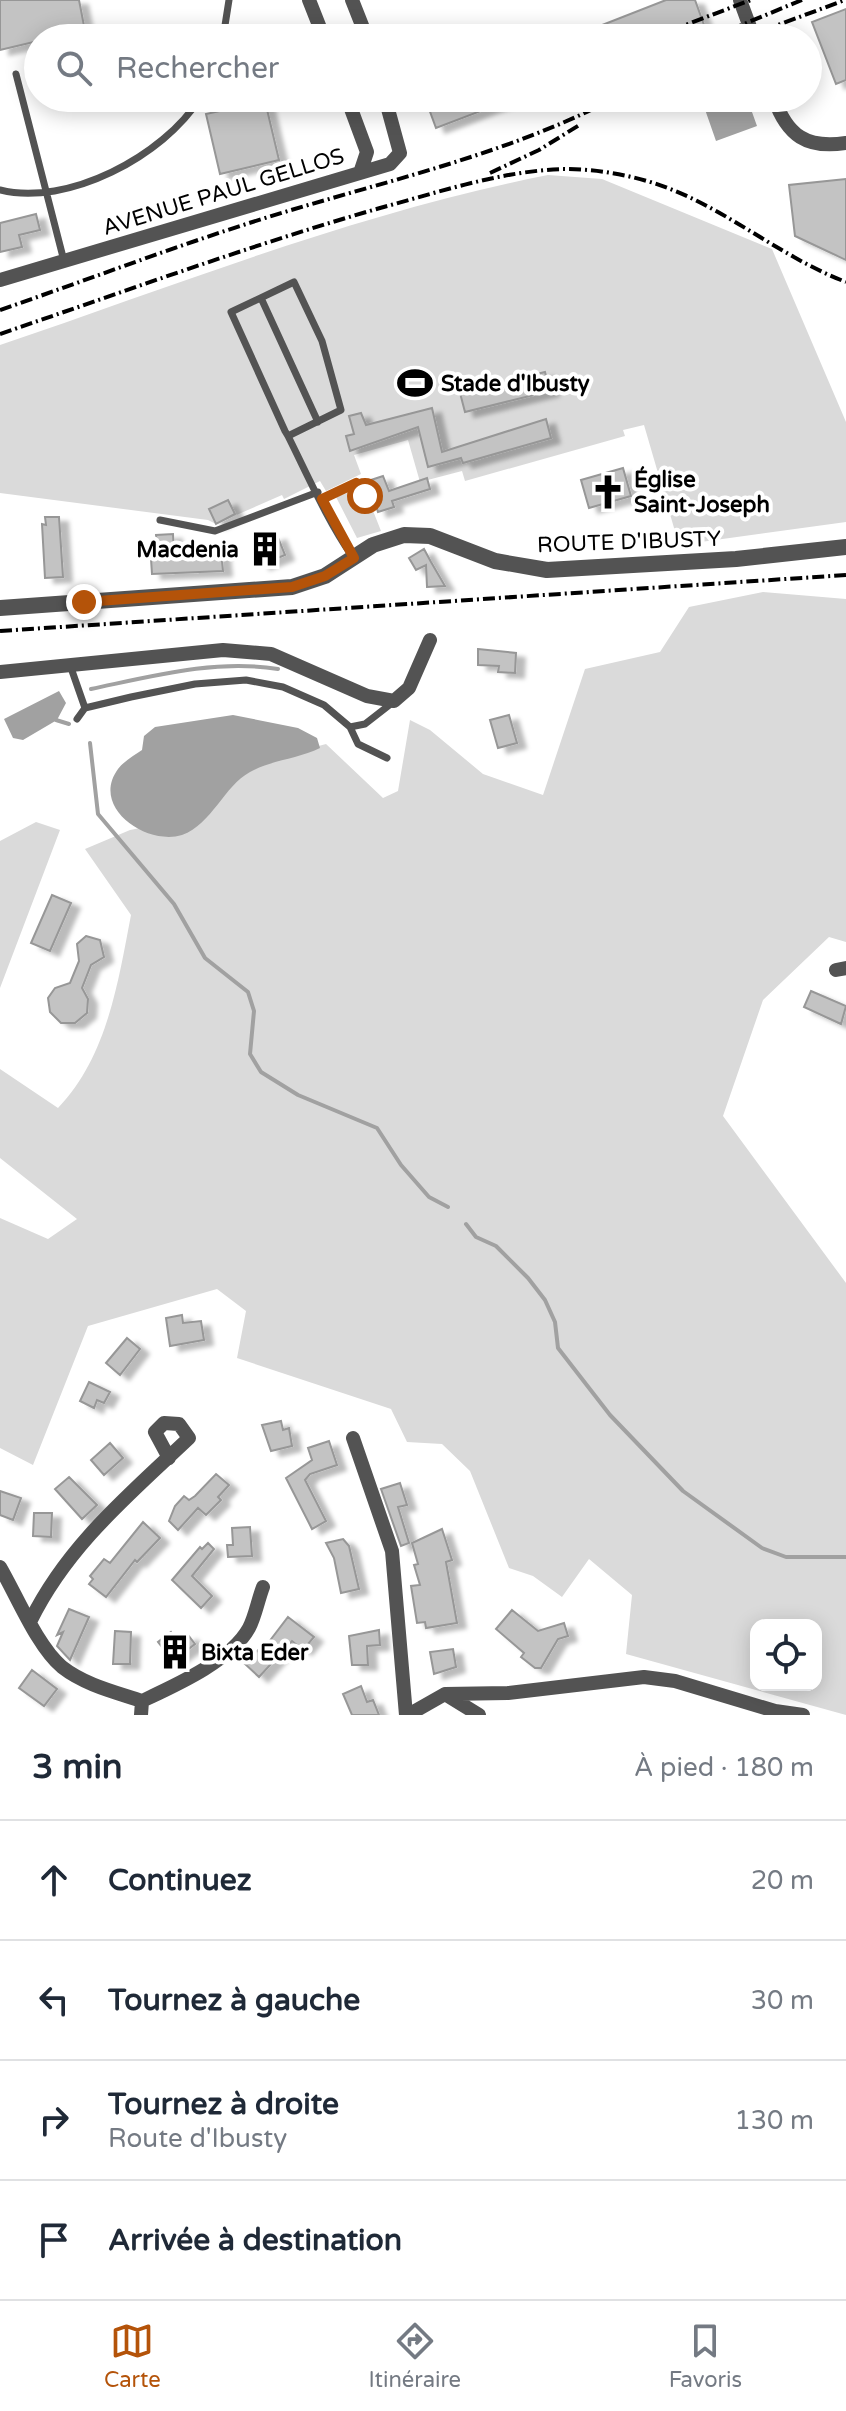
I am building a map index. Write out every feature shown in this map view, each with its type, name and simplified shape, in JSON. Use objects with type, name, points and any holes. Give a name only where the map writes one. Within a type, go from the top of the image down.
[{"type":"street","points":[[309,0],[318,24]]},
{"type":"street","points":[[352,0],[361,24]]},
{"type":"street","points":[[740,0],[749,24]]},
{"type":"street","points":[[352,112],[367,152],[360,173]]},
{"type":"street","name":"AVENUE PAUL GELLOS","points":[[0,280],[390,164],[400,153],[389,112]]},
{"type":"street","points":[[783,112],[799,138],[823,147],[846,143]]},
{"type":"street","name":"ROUTE D'IBUSTY","points":[[0,608],[292,587],[325,576],[389,539],[418,535],[445,540],[495,561],[547,570],[720,560],[846,547]]},
{"type":"street","points":[[0,672],[223,650],[271,654],[367,696],[394,701],[409,688],[430,640]]},
{"type":"street","points":[[353,1438],[392,1551],[407,1715],[445,1694],[508,1693],[644,1677],[675,1681],[775,1711],[803,1715]]},
{"type":"street","points":[[31,1620],[50,1581],[99,1523],[169,1458]]},
{"type":"street","points":[[0,1567],[48,1652],[61,1666],[142,1708],[219,1658],[248,1630],[263,1587]]},
{"type":"street","points":[[445,1694],[479,1715]]},
{"type":"lane","points":[[225,24],[229,0]]},
{"type":"lane","points":[[16,74],[24,106]]},
{"type":"lane","points":[[26,112],[64,261]]},
{"type":"lane","points":[[0,190],[46,194],[93,180],[146,153],[186,112]]},
{"type":"lane","points":[[288,436],[341,410],[322,341],[294,282],[231,312],[288,436],[354,558]]},
{"type":"lane","points":[[261,298],[318,422]]},
{"type":"lane","points":[[160,520],[215,531],[356,483],[365,496]]},
{"type":"lane","points":[[70,665],[85,708]]},
{"type":"lane","points":[[77,719],[85,708],[195,684],[246,680],[303,694],[324,705],[350,727],[358,744],[387,758]]},
{"type":"lane","points":[[350,727],[365,724],[394,701]]},
{"type":"shaded area","points":[[706,112],[752,112],[757,126],[716,141]]},
{"type":"shaded area","name":"Stade d'Ibusty","points":[[548,175],[602,179],[772,249],[846,422],[846,522],[679,545],[644,425],[623,430],[625,436],[465,481],[462,471],[420,482],[408,440],[354,455],[361,474],[326,491],[320,481],[284,499],[282,495],[216,524],[208,520],[0,493],[0,345],[340,229],[478,190]]},
{"type":"shaded area","points":[[350,492],[360,501],[368,498],[381,531],[357,538],[336,497]]},
{"type":"shaded area","points":[[763,592],[846,599],[846,942],[829,937],[763,1000],[723,1116],[846,1283],[846,1715],[759,1691],[822,1691],[822,1619],[750,1619],[750,1688],[626,1654],[632,1595],[589,1559],[562,1597],[533,1576],[509,1568],[470,1471],[442,1444],[407,1442],[391,1409],[237,1358],[246,1311],[217,1289],[88,1326],[33,1465],[0,1448],[0,1218],[48,1239],[77,1219],[0,1158],[0,1069],[58,1108],[75,1088],[99,1042],[115,993],[131,915],[85,849],[130,830],[192,818],[245,766],[326,744],[383,798],[398,791],[410,720],[430,730],[483,774],[543,795],[585,669],[660,652],[689,607]]},
{"type":"shaded area","points":[[59,691],[66,703],[57,720],[23,740],[13,738],[4,719]]},
{"type":"shaded area","points":[[233,715],[298,728],[317,738],[320,748],[250,772],[233,786],[202,822],[182,835],[153,835],[126,820],[116,809],[111,797],[111,783],[120,766],[142,750],[144,736],[155,727]]},
{"type":"shaded area","points":[[36,822],[60,830],[0,988],[0,841]]},
{"type":"building","points":[[0,0],[79,0],[84,24],[24,24],[24,44],[0,50]]},
{"type":"building","points":[[666,0],[695,0],[704,24],[605,24]]},
{"type":"building","points":[[846,9],[846,80],[836,84],[822,48],[822,24],[812,22]]},
{"type":"building","points":[[268,112],[279,160],[220,174],[206,114]]},
{"type":"building","points":[[430,112],[478,112],[436,128]]},
{"type":"building","points":[[846,179],[846,260],[795,236],[789,185]]},
{"type":"building","points":[[36,214],[40,230],[19,235],[22,247],[0,252],[0,223]]},
{"type":"building","points":[[545,372],[550,391],[465,412],[460,393]]},
{"type":"building","points":[[432,408],[442,452],[546,419],[551,438],[463,463],[461,458],[428,467],[418,427],[350,451],[346,436],[354,434],[349,416],[361,413],[366,425]]},
{"type":"building","name":"Église Saint-Joseph","points":[[623,468],[631,496],[589,508],[581,480]]},
{"type":"building","points":[[383,476],[389,491],[427,478],[430,489],[392,501],[394,507],[378,512],[368,481]]},
{"type":"building","points":[[228,500],[235,514],[216,524],[209,509]]},
{"type":"building","points":[[45,517],[59,517],[63,577],[45,578],[42,524],[46,525]]},
{"type":"building","points":[[173,534],[174,554],[221,552],[223,571],[152,574],[151,559],[158,558],[156,535]]},
{"type":"building","name":"Macdenia","points":[[277,535],[285,555],[261,565],[253,545]]},
{"type":"building","points":[[424,549],[445,586],[427,587],[426,565],[416,570],[409,558]]},
{"type":"building","points":[[478,649],[516,653],[515,673],[498,672],[499,666],[478,665]]},
{"type":"building","points":[[509,715],[517,743],[498,748],[490,720]]},
{"type":"building","points":[[52,895],[71,903],[50,951],[31,943]]},
{"type":"building","points":[[86,936],[100,940],[104,957],[91,965],[82,988],[88,999],[87,1013],[75,1023],[61,1023],[50,1012],[48,998],[55,988],[70,983],[79,961],[77,944]]},
{"type":"building","points":[[811,991],[846,1006],[841,1024],[804,1007]]},
{"type":"building","points":[[182,1315],[183,1323],[201,1321],[204,1340],[170,1346],[166,1318]]},
{"type":"building","points":[[127,1338],[140,1349],[120,1375],[106,1363]]},
{"type":"building","points":[[89,1382],[110,1392],[104,1403],[97,1400],[94,1408],[80,1401]]},
{"type":"building","points":[[281,1421],[283,1430],[289,1428],[292,1446],[271,1451],[262,1425]]},
{"type":"building","points":[[329,1441],[337,1465],[310,1474],[305,1480],[326,1521],[312,1529],[286,1478],[312,1460],[308,1448]]},
{"type":"building","points":[[110,1443],[123,1458],[104,1475],[91,1460]]},
{"type":"building","points":[[216,1474],[229,1485],[218,1497],[221,1500],[206,1515],[198,1508],[178,1530],[169,1521],[175,1506],[184,1496],[189,1500],[195,1496]]},
{"type":"building","points":[[69,1477],[97,1505],[82,1519],[55,1489]]},
{"type":"building","points":[[400,1483],[407,1505],[398,1507],[409,1543],[401,1546],[381,1489]]},
{"type":"building","points":[[0,1491],[21,1498],[13,1520],[0,1515]]},
{"type":"building","points":[[34,1513],[52,1513],[51,1537],[33,1536]]},
{"type":"building","points":[[143,1522],[160,1538],[137,1562],[135,1560],[106,1597],[89,1584],[93,1579],[90,1576],[104,1559],[110,1563]]},
{"type":"building","points":[[250,1527],[252,1556],[228,1557],[227,1545],[233,1545],[232,1528]]},
{"type":"building","points":[[442,1529],[452,1560],[446,1562],[457,1623],[426,1628],[425,1622],[417,1623],[411,1586],[420,1585],[412,1543]]},
{"type":"building","points":[[343,1539],[349,1546],[359,1589],[341,1593],[334,1558],[326,1543]]},
{"type":"building","points":[[208,1543],[214,1549],[192,1576],[212,1596],[201,1608],[172,1580],[200,1547],[202,1549]]},
{"type":"building","points":[[69,1609],[89,1617],[70,1660],[57,1646],[63,1632],[57,1635]]},
{"type":"building","points":[[512,1610],[538,1631],[564,1623],[568,1636],[558,1639],[541,1668],[535,1668],[521,1657],[524,1653],[496,1629]]},
{"type":"building","points":[[288,1617],[314,1637],[303,1650],[292,1641],[259,1677],[245,1664],[263,1645],[265,1647]]},
{"type":"building","points":[[379,1630],[380,1645],[367,1646],[368,1665],[352,1665],[349,1636]]},
{"type":"building","points":[[115,1631],[131,1632],[130,1664],[113,1664]]},
{"type":"building","name":"Bixta Eder","points":[[171,1632],[179,1642],[188,1635],[195,1644],[173,1661],[158,1642]]},
{"type":"building","points":[[453,1649],[456,1667],[434,1674],[430,1652]]},
{"type":"building","points":[[32,1670],[57,1689],[44,1706],[19,1688]]},
{"type":"building","points":[[361,1686],[367,1702],[373,1700],[379,1715],[352,1715],[343,1694]]},
{"type":"waterway","points":[[91,689],[207,668],[254,666],[278,669]]},
{"type":"waterway","points":[[56,720],[69,724]]},
{"type":"waterway","points":[[90,743],[98,814],[174,904],[205,958],[248,992],[254,1011],[250,1054],[261,1072],[298,1095],[377,1128],[401,1165],[429,1197],[448,1207]]},
{"type":"waterway","points":[[466,1224],[476,1237],[496,1246],[528,1278],[545,1300],[555,1322],[558,1348],[610,1415],[683,1491],[762,1548],[786,1557],[846,1557]]},
{"type":"railway","points":[[688,24],[751,0]]},
{"type":"railway","points":[[744,24],[802,0]]},
{"type":"railway","points":[[781,24],[845,0]]},
{"type":"railway","points":[[0,310],[252,222],[495,149],[586,112]]},
{"type":"railway","points":[[490,173],[539,150],[581,124]]},
{"type":"railway","points":[[0,334],[332,222],[493,178],[563,169],[616,174],[674,190],[795,258],[846,282]]},
{"type":"railway","points":[[0,631],[846,575]]},
{"type":"place","name":"Stade d'Ibusty","points":[[415,383]]},
{"type":"place","name":"Église Saint-Joseph","points":[[608,492]]},
{"type":"place","name":"Macdenia","points":[[265,549]]},
{"type":"place","name":"Bixta Eder","points":[[175,1652]]},
{"type":"route","points":[[84,602],[266,590],[308,583],[354,558],[322,499],[356,483],[365,496]]}]
